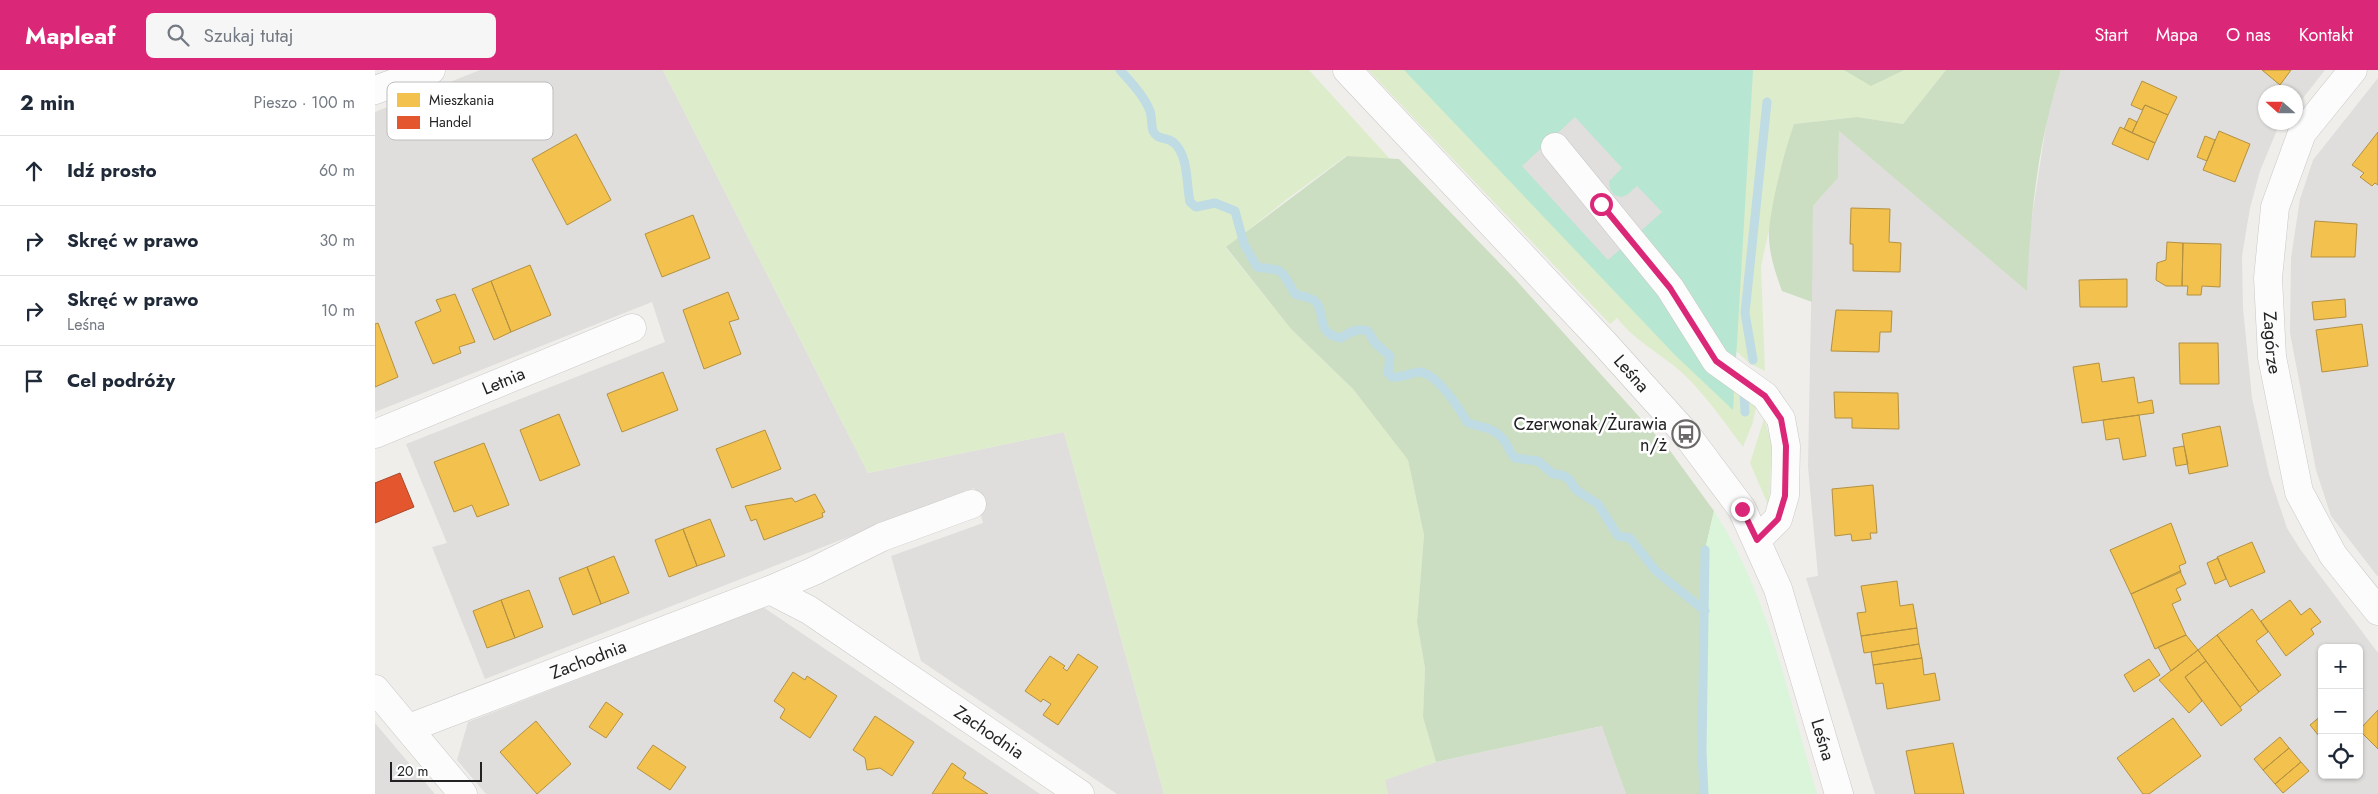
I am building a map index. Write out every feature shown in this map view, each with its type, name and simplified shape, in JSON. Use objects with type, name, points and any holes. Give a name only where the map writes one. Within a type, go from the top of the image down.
[{"type":"street","points":[[397,82],[431,70]]},
{"type":"street","name":"Leśna","points":[[1347,70],[1605,344],[1686,434],[1742,509],[1778,589],[1839,794]]},
{"type":"street","name":"Zagórze","points":[[2353,70],[2302,133],[2275,208],[2268,278],[2271,347],[2299,492],[2333,555],[2378,611]]},
{"type":"street","points":[[375,90],[387,86]]},
{"type":"street","points":[[1555,147],[1670,288],[1716,361],[1760,390],[1781,419],[1786,446],[1785,496],[1778,519],[1757,540]]},
{"type":"street","name":"Letnia","points":[[375,434],[632,328]]},
{"type":"street","name":"Zachodnia","points":[[409,728],[769,590],[814,571],[882,536],[971,504]]},
{"type":"street","name":"Zachodnia","points":[[769,590],[809,610],[1080,794]]},
{"type":"street","points":[[375,689],[463,794]]},
{"type":"shaded area","points":[[480,70],[663,70],[868,473],[1064,432],[1164,794],[1117,794],[921,661],[891,556],[983,523],[974,488],[485,679],[432,547],[447,543],[406,444],[665,342],[652,302],[375,412],[375,112],[387,107],[387,140],[553,140],[553,82],[450,82]]},
{"type":"shaded area","points":[[2061,70],[2325,70],[2303,98],[2303,85],[2258,85],[2258,130],[2277,130],[2260,171],[2250,208],[2242,256],[2243,308],[2252,398],[2269,474],[2287,528],[2300,549],[2378,653],[2378,794],[1875,794],[1806,578],[1818,576],[1808,467],[1813,206],[1838,178],[1839,131],[2027,290],[2029,236],[2048,112]]},
{"type":"shaded area","points":[[2378,78],[2378,577],[2331,516],[2316,470],[2290,333],[2291,258],[2300,199],[2313,160]]},
{"type":"shaded area","points":[[1575,117],[1622,168],[1609,181],[1610,189],[1614,195],[1621,197],[1627,195],[1637,186],[1662,212],[1608,260],[1522,166]]},
{"type":"shaded area","points":[[763,607],[1040,794],[486,794],[457,760],[468,722]]},
{"type":"shaded area","points":[[375,723],[435,794],[375,794]]},
{"type":"shaded area","points":[[1603,726],[1626,794],[1388,794],[1384,780],[1436,762]]},
{"type":"green space","points":[[663,70],[1309,70],[1390,159],[1346,156],[1287,199],[1226,248],[1291,329],[1353,389],[1408,460],[1424,535],[1417,622],[1425,668],[1423,717],[1436,762],[1385,780],[1388,794],[1164,794],[1064,432],[868,473]]},
{"type":"green space","points":[[1368,70],[1527,70],[1629,173],[1757,402],[1753,422],[1743,447],[1697,388],[1679,370],[1631,333],[1617,318],[1610,324]]},
{"type":"green space","points":[[1404,70],[1753,70],[1733,410],[1675,355]]},
{"type":"green space","points":[[1659,70],[1946,70],[1903,124],[1857,117],[1794,124],[1782,168],[1761,267],[1765,371],[1749,363],[1734,349]]},
{"type":"green space","points":[[1844,70],[1904,70],[1871,86]]},
{"type":"green space","points":[[1946,70],[2061,70],[2046,124],[2041,152],[2030,235],[2027,291],[1839,131],[1838,178],[1813,206],[1812,302],[1782,291],[1771,254],[1769,230],[1779,177],[1794,124],[1857,117],[1903,124]]},
{"type":"green space","points":[[1347,156],[1399,159],[1515,279],[1671,452],[1714,511],[1705,550],[1704,794],[1626,794],[1602,726],[1436,762],[1423,717],[1425,668],[1417,622],[1424,535],[1408,460],[1353,389],[1291,329],[1226,247]]},
{"type":"green space","points":[[1764,419],[1772,443],[1769,507],[1750,463]]},
{"type":"green space","points":[[1714,511],[1733,543],[1763,612],[1787,685],[1817,794],[1704,794],[1702,752],[1705,550]]},
{"type":"building: Mieszkania","points":[[2262,70],[2291,70],[2280,85]]},
{"type":"building: Mieszkania","points":[[2142,81],[2177,97],[2168,115],[2145,105],[2142,110],[2131,105]]},
{"type":"building: Mieszkania","points":[[2145,105],[2168,115],[2155,143],[2132,133]]},
{"type":"building: Mieszkania","points":[[2129,118],[2137,122],[2132,133],[2124,129]]},
{"type":"building: Mieszkania","points":[[2120,127],[2155,143],[2148,160],[2112,144]]},
{"type":"building: Mieszkania","points":[[2219,131],[2250,144],[2235,182],[2203,170]]},
{"type":"building: Mieszkania","points":[[2378,132],[2378,185],[2375,183],[2372,186],[2360,177],[2364,173],[2352,165]]},
{"type":"building: Mieszkania","points":[[576,134],[611,200],[567,225],[532,159]]},
{"type":"building: Mieszkania","points":[[2205,136],[2215,140],[2207,161],[2197,157]]},
{"type":"building: Mieszkania","points":[[1851,208],[1890,209],[1889,242],[1901,243],[1900,272],[1853,271],[1853,244],[1850,244]]},
{"type":"building: Mieszkania","points":[[693,215],[710,258],[662,277],[645,234]]},
{"type":"building: Mieszkania","points":[[2315,221],[2357,224],[2355,257],[2311,257]]},
{"type":"building: Mieszkania","points":[[2167,242],[2183,243],[2182,286],[2166,286],[2156,280],[2157,263],[2166,260]]},
{"type":"building: Mieszkania","points":[[2183,243],[2221,244],[2220,287],[2202,286],[2201,295],[2187,295],[2188,286],[2182,286]]},
{"type":"building: Mieszkania","points":[[530,265],[551,315],[511,332],[491,281]]},
{"type":"building: Mieszkania","points":[[2127,279],[2127,307],[2080,307],[2079,280]]},
{"type":"building: Mieszkania","points":[[491,281],[511,332],[494,340],[472,289]]},
{"type":"building: Mieszkania","points":[[728,292],[739,319],[729,322],[741,354],[704,369],[683,310]]},
{"type":"building: Mieszkania","points":[[455,294],[475,342],[459,347],[461,353],[433,364],[415,322],[441,311],[436,300]]},
{"type":"building: Mieszkania","points":[[2345,299],[2346,317],[2314,320],[2312,302]]},
{"type":"building: Mieszkania","points":[[1836,310],[1892,311],[1891,332],[1880,332],[1879,352],[1831,351]]},
{"type":"building: Mieszkania","points":[[378,323],[398,377],[375,387],[375,324]]},
{"type":"building: Mieszkania","points":[[2362,324],[2368,366],[2322,372],[2316,330]]},
{"type":"building: Mieszkania","points":[[2179,343],[2218,343],[2219,384],[2180,384]]},
{"type":"building: Mieszkania","points":[[2099,363],[2102,382],[2134,377],[2138,403],[2152,400],[2154,413],[2082,423],[2073,367]]},
{"type":"building: Mieszkania","points":[[663,372],[678,410],[622,432],[607,394]]},
{"type":"building: Mieszkania","points":[[1834,392],[1898,393],[1899,429],[1852,428],[1852,418],[1835,418]]},
{"type":"building: Mieszkania","points":[[559,414],[580,465],[540,481],[520,430]]},
{"type":"building: Mieszkania","points":[[2139,415],[2146,456],[2123,460],[2119,438],[2106,440],[2103,420]]},
{"type":"building: Mieszkania","points":[[2220,426],[2228,466],[2189,474],[2182,434]]},
{"type":"building: Mieszkania","points":[[765,430],[781,469],[732,488],[716,449]]},
{"type":"building: Mieszkania","points":[[484,443],[509,505],[477,517],[472,505],[454,512],[434,462]]},
{"type":"building: Mieszkania","points":[[2184,446],[2188,464],[2176,466],[2173,448]]},
{"type":"building: Mieszkania","points":[[1873,485],[1877,533],[1870,533],[1871,539],[1852,541],[1851,534],[1835,536],[1832,489]]},
{"type":"building: Mieszkania","points":[[815,494],[825,512],[822,513],[823,517],[764,540],[756,519],[751,521],[745,506],[792,498],[795,502]]},
{"type":"building: Mieszkania","points":[[710,519],[725,556],[697,566],[683,529]]},
{"type":"building: Mieszkania","points":[[2171,523],[2186,563],[2179,566],[2181,572],[2131,594],[2110,550]]},
{"type":"building: Mieszkania","points":[[683,529],[697,566],[669,577],[655,540]]},
{"type":"building: Mieszkania","points":[[2252,542],[2265,572],[2230,587],[2217,557]]},
{"type":"building: Mieszkania","points":[[614,556],[629,593],[601,604],[587,567]]},
{"type":"building: Mieszkania","points":[[2218,558],[2226,579],[2215,584],[2207,563]]},
{"type":"building: Mieszkania","points":[[587,567],[601,604],[573,615],[559,578]]},
{"type":"building: Mieszkania","points":[[2180,571],[2186,584],[2176,589],[2181,600],[2172,604],[2186,635],[2155,649],[2131,594]]},
{"type":"building: Mieszkania","points":[[1897,581],[1900,606],[1913,604],[1917,628],[1861,636],[1857,613],[1866,612],[1861,586]]},
{"type":"building: Mieszkania","points":[[529,590],[543,627],[515,638],[501,600]]},
{"type":"building: Mieszkania","points":[[501,600],[515,638],[487,648],[473,611]]},
{"type":"building: Mieszkania","points":[[2290,600],[2301,615],[2310,608],[2321,622],[2311,629],[2314,634],[2286,656],[2261,621]]},
{"type":"building: Mieszkania","points":[[2252,609],[2268,632],[2256,641],[2281,675],[2259,692],[2217,635]]},
{"type":"building: Mieszkania","points":[[1917,628],[1919,644],[1864,653],[1861,636]]},
{"type":"building: Mieszkania","points":[[2186,635],[2198,650],[2171,671],[2158,647]]},
{"type":"building: Mieszkania","points":[[2217,635],[2259,692],[2240,707],[2198,650]]},
{"type":"building: Mieszkania","points":[[1919,644],[1922,658],[1873,665],[1871,652]]},
{"type":"building: Mieszkania","points":[[2198,650],[2206,661],[2185,677],[2202,701],[2189,713],[2159,680]]},
{"type":"building: Mieszkania","points":[[1078,654],[1098,667],[1058,725],[1043,715],[1051,704],[1043,699],[1041,702],[1025,691],[1050,656],[1065,666],[1063,668],[1067,671]]},
{"type":"building: Mieszkania","points":[[1922,658],[1924,675],[1935,673],[1940,700],[1887,709],[1883,683],[1876,684],[1873,665]]},
{"type":"building: Mieszkania","points":[[2149,659],[2160,675],[2134,692],[2124,675]]},
{"type":"building: Mieszkania","points":[[2206,661],[2242,710],[2221,726],[2185,677]]},
{"type":"building: Mieszkania","points":[[793,672],[805,680],[807,676],[837,696],[810,738],[780,718],[785,709],[774,701]]},
{"type":"building: Mieszkania","points":[[606,702],[623,714],[606,738],[589,727]]},
{"type":"building: Mieszkania","points":[[2378,710],[2378,749],[2363,734],[2363,726]]},
{"type":"building: Mieszkania","points":[[875,716],[914,742],[892,776],[880,768],[867,770],[865,758],[853,750]]},
{"type":"building: Mieszkania","points":[[2173,718],[2201,756],[2149,794],[2143,794],[2117,758]]},
{"type":"building: Mieszkania","points":[[2318,718],[2318,735],[2310,725]]},
{"type":"building: Mieszkania","points":[[536,721],[571,764],[537,794],[500,752]]},
{"type":"building: Mieszkania","points":[[2280,737],[2289,748],[2263,770],[2254,759]]},
{"type":"building: Mieszkania","points":[[1953,743],[1964,794],[1915,794],[1906,751]]},
{"type":"building: Mieszkania","points":[[653,745],[686,767],[670,790],[637,768]]},
{"type":"building: Mieszkania","points":[[2289,748],[2301,762],[2275,784],[2263,770]]},
{"type":"building: Mieszkania","points":[[2301,762],[2309,771],[2283,793],[2275,784]]},
{"type":"building: Mieszkania","points":[[952,763],[966,773],[963,778],[988,794],[932,794]]},
{"type":"building: Handel","points":[[400,473],[414,507],[375,523],[375,483]]},
{"type":"waterway","points":[[1120,70],[1137,89],[1147,105],[1151,113],[1152,129],[1155,134],[1173,142],[1182,154],[1190,202],[1196,207],[1215,203],[1235,211],[1244,244],[1257,267],[1278,270],[1284,275],[1295,294],[1314,300],[1319,307],[1324,328],[1333,336],[1341,338],[1354,331],[1368,331],[1375,343],[1390,356],[1388,373],[1392,377],[1419,372],[1433,378],[1459,408],[1467,422],[1494,431],[1504,440],[1515,458],[1538,461],[1553,474],[1562,475],[1569,479],[1576,490],[1598,504],[1618,536],[1630,538],[1656,571],[1705,611]]},
{"type":"waterway","points":[[1753,360],[1745,313],[1767,102]]},
{"type":"waterway","points":[[1744,391],[1745,412]]},
{"type":"waterway","points":[[1704,794],[1702,752],[1705,550]]},
{"type":"place","name":"Czerwonak/Żurawia n/ż","points":[[1686,434]]},
{"type":"route","points":[[1601,204],[1670,288],[1716,361],[1732,374],[1754,386],[1772,404],[1781,419],[1786,446],[1785,496],[1778,519],[1757,540],[1742,509]]}]
